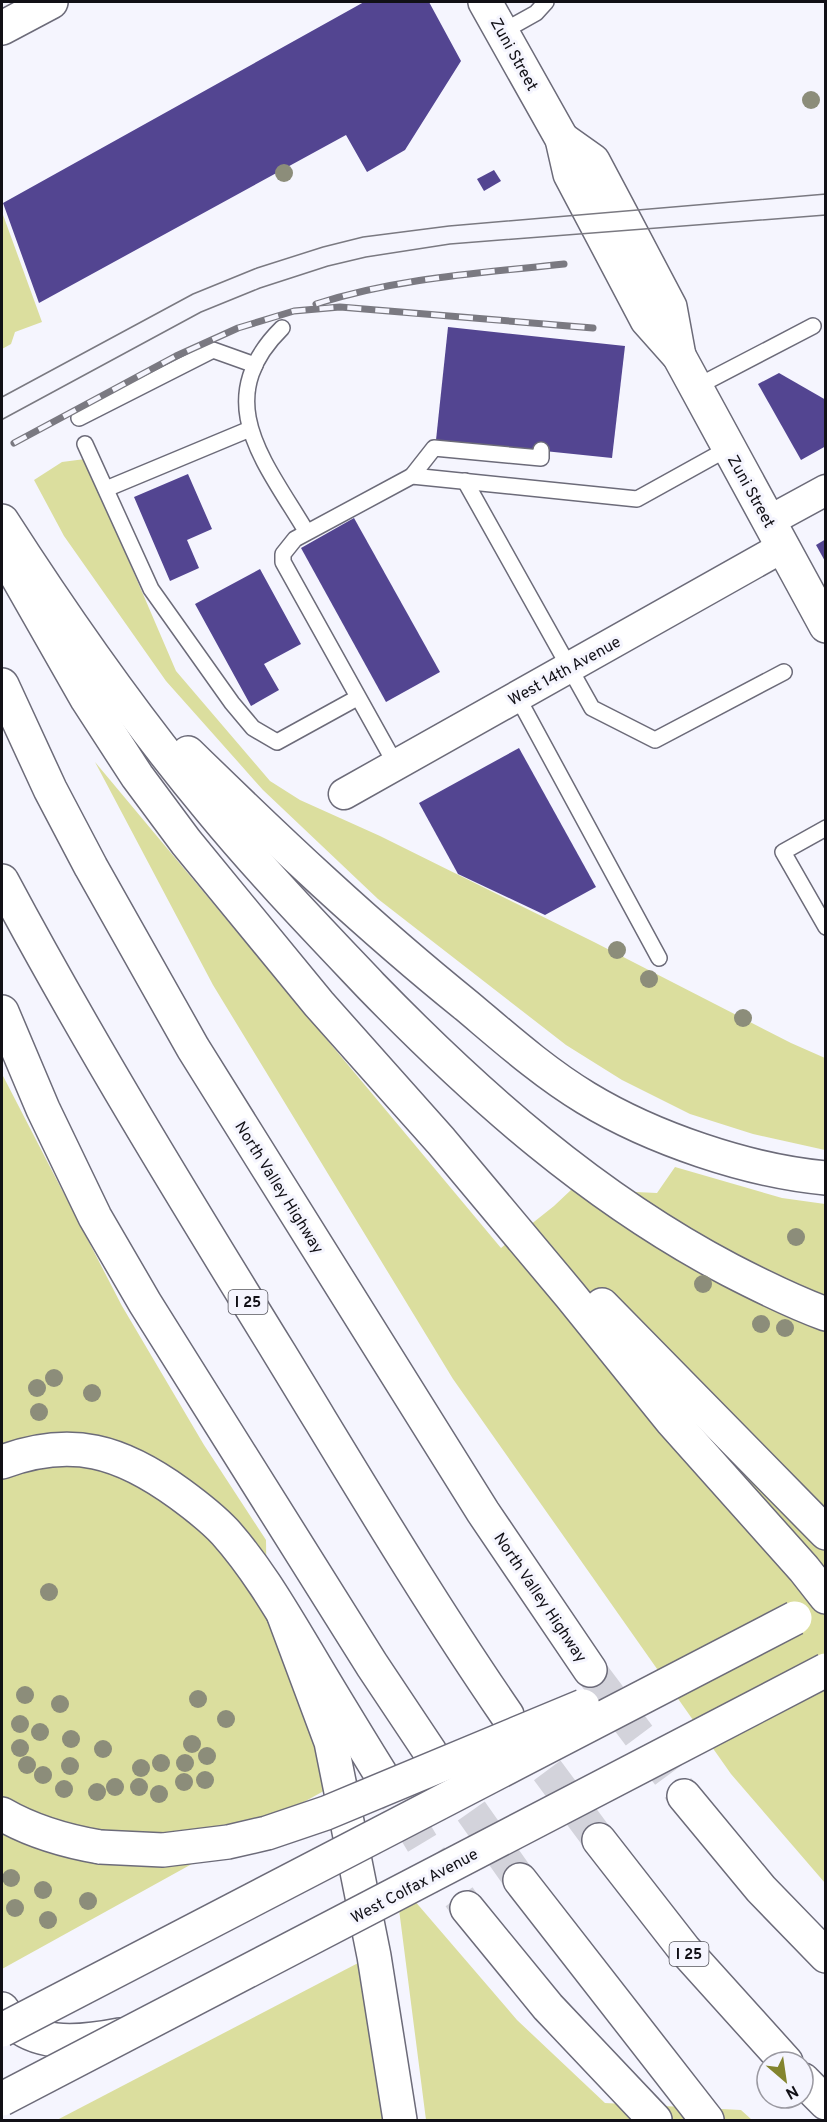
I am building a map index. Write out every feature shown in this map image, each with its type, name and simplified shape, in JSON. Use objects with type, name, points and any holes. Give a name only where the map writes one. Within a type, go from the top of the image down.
[{"type":"main road","points":[[2,28],[51,2]]},
{"type":"main road","name":"Zuni Street","points":[[485,2],[562,139],[593,161],[670,307],[679,356],[825,626]]},
{"type":"main road","points":[[2,521],[58,605],[146,727],[210,809],[320,932],[428,1044],[518,1126],[583,1178],[702,1256],[825,1314]]},
{"type":"main road","points":[[2,550],[87,699],[137,777],[186,842],[319,1004],[441,1140],[671,1420],[783,1545],[825,1597]]},
{"type":"main road","points":[[58,605],[104,662],[171,736],[261,824],[404,955],[546,1070],[586,1098],[627,1120],[676,1141],[761,1167],[825,1178]]},
{"type":"main road","name":"North Valley Highway","points":[[2,685],[50,789],[91,867],[193,1048],[483,1512],[590,1670]]},
{"type":"main road","name":"I 25","points":[[2,881],[87,1037],[227,1268],[401,1552],[471,1663],[507,1714]]},
{"type":"main road","points":[[2,1012],[43,1109],[95,1217],[145,1303],[372,1665],[430,1752]]},
{"type":"main road","points":[[441,1140],[825,1533]]},
{"type":"main road","points":[[2,1462],[52,1450],[98,1452],[122,1458],[154,1475],[223,1530],[250,1563],[380,1773]]},
{"type":"main road","points":[[6,2021],[825,1602]]},
{"type":"main road","points":[[284,1616],[331,1742],[374,1956],[400,2121]]},
{"type":"main road","points":[[2,1814],[40,1833],[65,1841],[100,1847],[163,1850],[238,1840],[267,1833],[326,1813],[795,1618]]},
{"type":"main road","name":"West Colfax Avenue","points":[[2,2099],[825,1670]]},
{"type":"main road","points":[[684,1796],[761,1889],[825,1956]]},
{"type":"main road","name":"I 25","points":[[598,1840],[684,1949],[775,2050]]},
{"type":"main road","points":[[520,1880],[707,2121]]},
{"type":"main road","points":[[467,1908],[548,2007],[655,2121]]},
{"type":"main road","points":[[6,2021],[31,2034],[50,2040],[70,2042],[94,2040],[131,2032]]},
{"type":"street","name":"West 14th Avenue","points":[[344,794],[569,667],[776,534],[825,490]]},
{"type":"lane","points":[[502,32],[536,14],[546,2]]},
{"type":"lane","points":[[696,387],[813,326]]},
{"type":"lane","points":[[282,328],[262,351],[255,365],[247,395],[250,429],[258,451],[306,531]]},
{"type":"lane","points":[[79,418],[213,350],[255,365]]},
{"type":"lane","points":[[106,489],[250,429]]},
{"type":"lane","points":[[85,444],[151,589],[232,703],[253,728],[278,742],[357,698]]},
{"type":"lane","points":[[396,765],[283,562],[283,554],[288,546],[306,531],[412,476],[434,448],[541,458],[541,450]]},
{"type":"lane","points":[[412,476],[637,499],[729,448]]},
{"type":"lane","points":[[465,481],[592,708],[656,740],[784,672]]},
{"type":"lane","points":[[517,696],[659,958]]},
{"type":"lane","points":[[825,828],[783,852],[825,927]]},
{"type":"green space","points":[[2,212],[42,322],[15,332],[11,344],[2,349]]},
{"type":"green space","points":[[85,459],[176,671],[270,781],[300,800],[380,836],[825,1058],[825,1150],[753,1134],[690,1114],[622,1080],[566,1045],[378,899],[263,790],[166,681],[64,536],[34,480],[62,462]]},
{"type":"green space","points":[[95,762],[501,1248],[572,1189],[657,1193],[675,1167],[782,1198],[825,1204],[825,1883],[731,1774],[453,1379],[213,985]]},
{"type":"green space","points":[[2,1074],[122,1306],[204,1445],[266,1540],[267,1615],[331,1787],[2,1969]]},
{"type":"green space","points":[[395,1878],[517,2020],[605,2103],[741,2110],[752,2120],[426,2120]]},
{"type":"green space","points":[[360,1962],[385,2120],[57,2120]]},
{"type":"building","points":[[364,2],[429,2],[461,61],[405,150],[367,172],[346,135],[39,303],[3,203]]},
{"type":"building","points":[[494,170],[501,181],[484,191],[477,179]]},
{"type":"building","points":[[448,327],[625,346],[612,458],[436,440]]},
{"type":"building","points":[[779,373],[826,400],[826,446],[801,460],[758,384]]},
{"type":"building","points":[[188,474],[212,529],[187,540],[199,568],[170,581],[134,497]]},
{"type":"building","points":[[354,518],[440,672],[386,702],[301,548]]},
{"type":"building","points":[[826,539],[826,563],[816,545]]},
{"type":"building","points":[[260,569],[301,644],[264,664],[279,690],[251,706],[195,604]]},
{"type":"building","points":[[519,748],[596,887],[545,915],[458,874],[419,803]]},
{"type":"tunnel","points":[[590,1670],[684,1796]]},
{"type":"tunnel","points":[[518,1731],[599,1840]]},
{"type":"tunnel","points":[[443,1771],[520,1880]]},
{"type":"tunnel","points":[[380,1773],[428,1853],[467,1908]]},
{"type":"tram line","points":[[2,397],[193,294],[257,268],[363,237],[449,226],[826,194]]},
{"type":"tram line","points":[[3,419],[201,312],[260,288],[328,266],[366,257],[450,244],[826,215]]},
{"type":"railway","points":[[316,304],[408,282],[564,264]]},
{"type":"railway","points":[[14,443],[176,356],[238,328],[294,311],[340,307],[593,328]]}]
